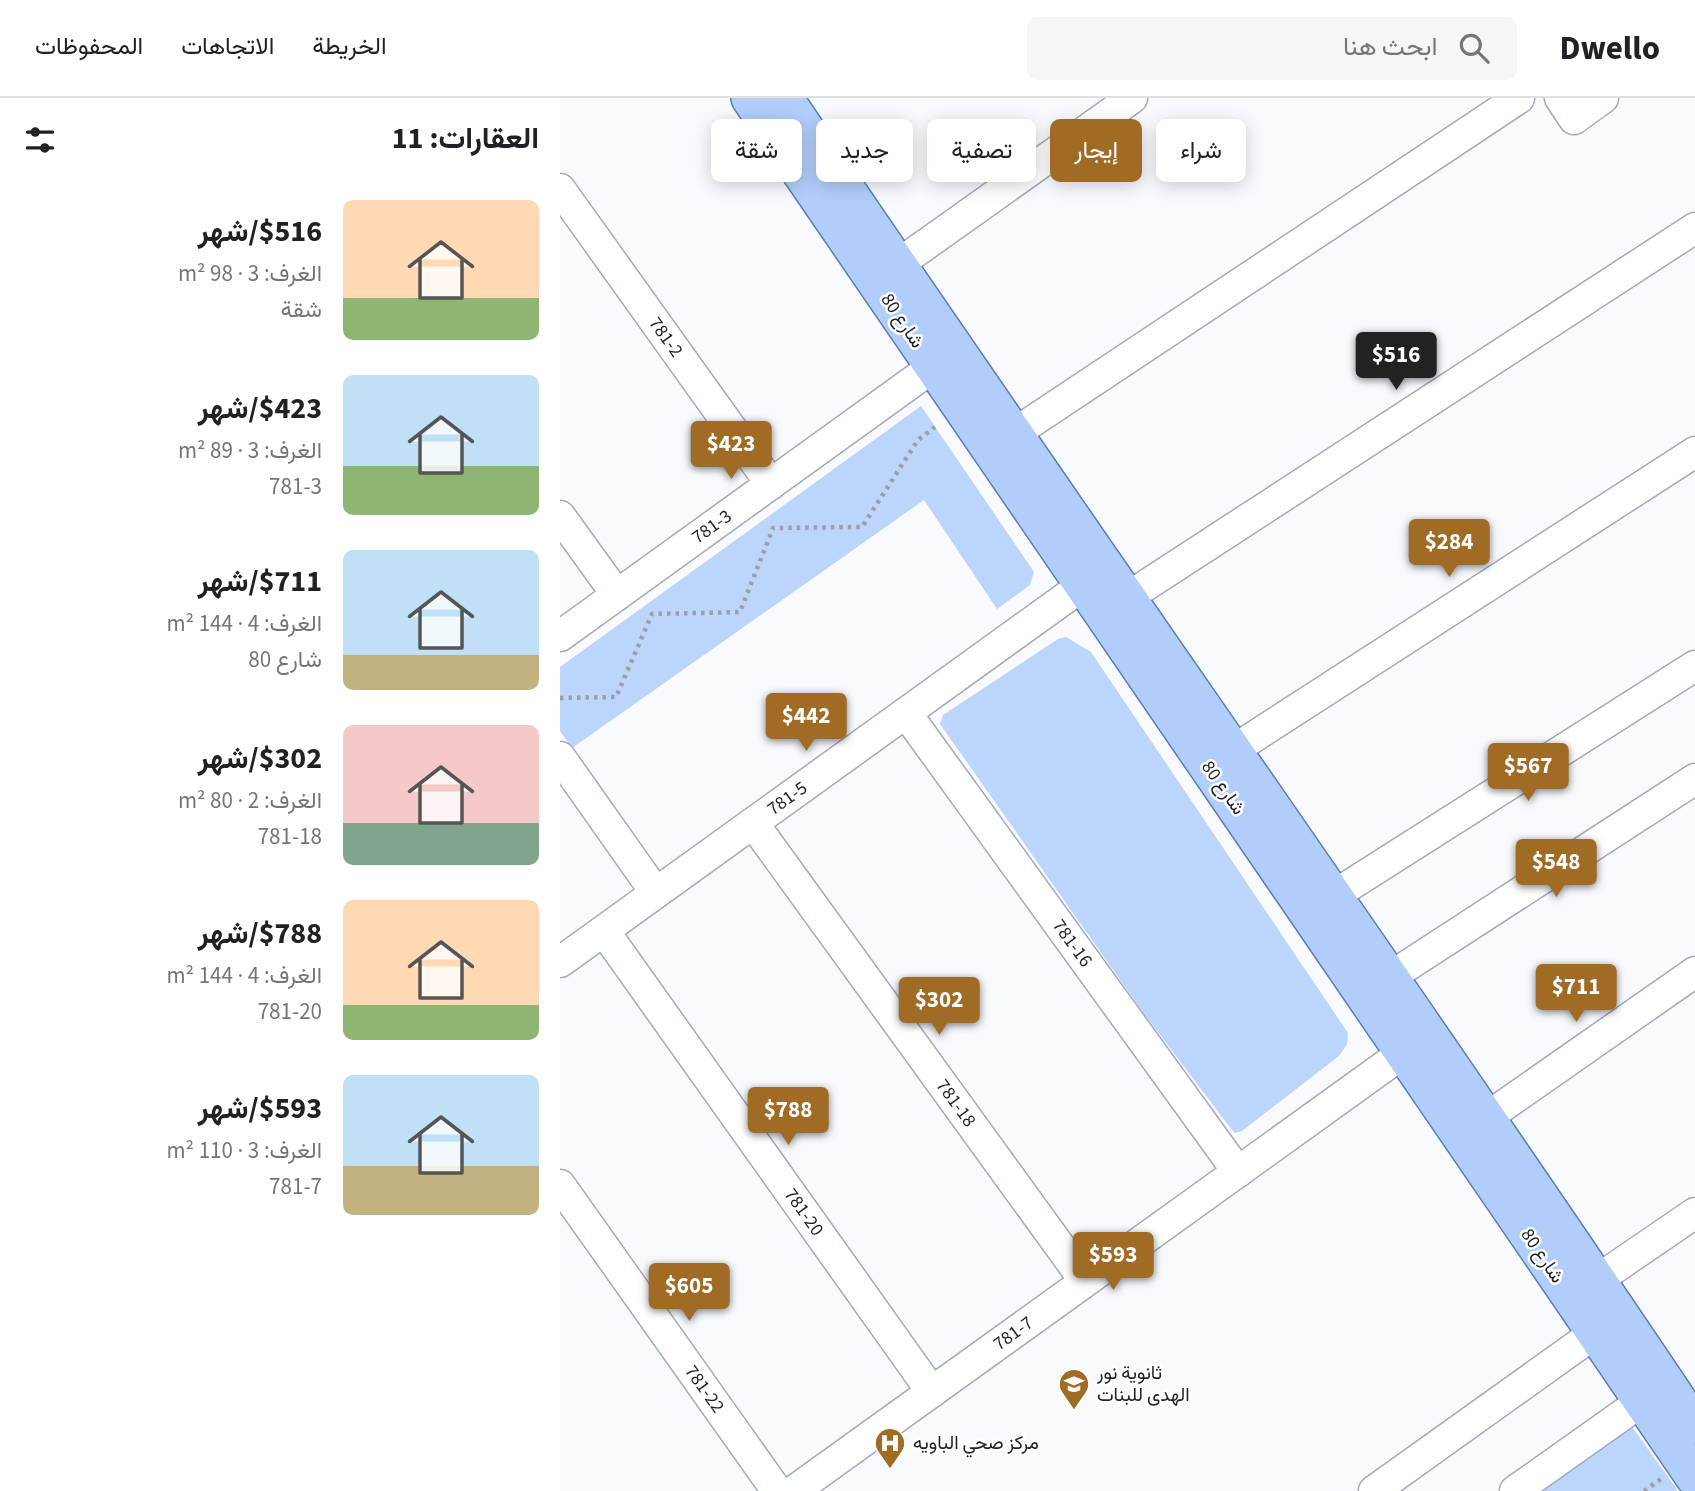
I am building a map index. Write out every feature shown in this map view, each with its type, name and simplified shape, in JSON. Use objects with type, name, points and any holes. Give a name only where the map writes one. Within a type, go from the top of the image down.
[{"type":"main road","name":"شارع 80","points":[[750,98],[1404,1053],[1597,1280],[1695,1426]]},
{"type":"main road","name":"شارع 80","points":[[784,98],[1012,435],[1486,1118],[1502,1169],[1595,1333],[1695,1478]]},
{"type":"street","points":[[897,265],[1132,98]]},
{"type":"street","points":[[1012,435],[1519,98]]},
{"type":"street","points":[[1560,98],[1574,119],[1603,98]]},
{"type":"street","name":"781-2","points":[[560,189],[771,484]]},
{"type":"street","points":[[1125,599],[1695,228]]},
{"type":"street","name":"781-3","points":[[560,636],[933,367]]},
{"type":"street","points":[[1232,751],[1695,452]]},
{"type":"street","points":[[560,516],[617,595]]},
{"type":"street","name":"781-5","points":[[560,962],[1082,586]]},
{"type":"street","points":[[1333,896],[1695,666]]},
{"type":"street","name":"781-16","points":[[906,713],[1238,1172]]},
{"type":"street","points":[[560,757],[656,893]]},
{"type":"street","points":[[1390,977],[1695,779]]},
{"type":"street","name":"781-18","points":[[753,823],[1085,1281]]},
{"type":"street","name":"781-20","points":[[604,931],[932,1392]]},
{"type":"street","points":[[1486,1118],[1695,972]]},
{"type":"street","name":"781-7","points":[[794,1491],[1404,1053]]},
{"type":"street","name":"781-22","points":[[560,1185],[776,1491]]},
{"type":"street","points":[[1597,1280],[1695,1213]]},
{"type":"street","points":[[1374,1491],[1595,1333]]},
{"type":"street","points":[[1515,1491],[1642,1402]]},
{"type":"path","points":[[560,698],[616,696],[652,614],[740,612],[773,528],[862,527],[918,440],[935,427]]},
{"type":"shaded area","points":[[921,406],[1034,572],[1030,585],[997,609],[924,500],[572,748],[560,731],[560,667]]},
{"type":"shaded area","points":[[1066,637],[1091,652],[1348,1033],[1347,1044],[1339,1056],[1242,1131],[1235,1133],[1229,1126],[1142,1011],[940,724],[943,715],[1058,639]]},
{"type":"shaded area","points":[[1630,1424],[1678,1491],[1533,1491]]},
{"type":"place","name":"ثانوية نور الهدى للبنات","points":[[1074,1411]]},
{"type":"place","name":"مركز صحي الباويه","points":[[890,1470]]}]
